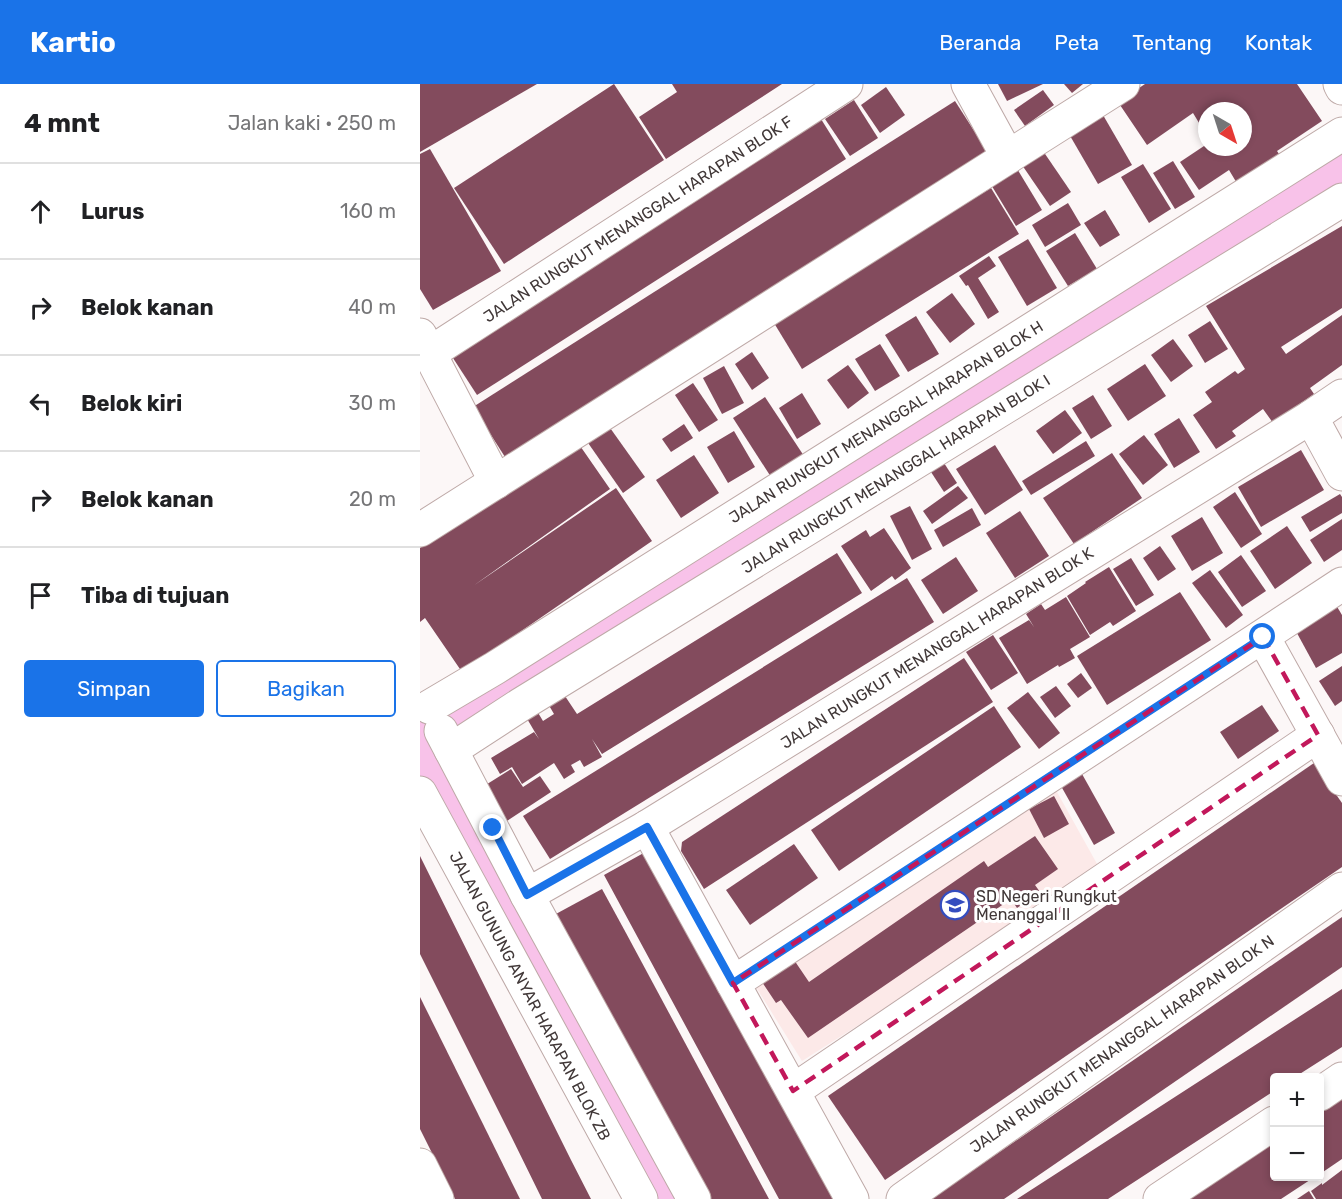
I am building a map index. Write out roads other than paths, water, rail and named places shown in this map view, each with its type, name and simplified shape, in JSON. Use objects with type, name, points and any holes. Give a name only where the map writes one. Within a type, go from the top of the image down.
[{"type":"street","name":"JALAN RUNGKUT MENANGGAL HARAPAN BLOK F","points":[[425,344],[846,84]]},
{"type":"street","points":[[968,84],[1008,157]]},
{"type":"street","points":[[420,530],[1123,84]]},
{"type":"street","points":[[1340,84],[1342,88]]},
{"type":"street","name":"JALAN RUNGKUT MENANGGAL HARAPAN BLOK H","points":[[436,721],[495,668],[1342,134]]},
{"type":"street","name":"JALAN RUNGKUT MENANGGAL HARAPAN BLOK I","points":[[436,721],[531,699],[1342,200]]},
{"type":"street","points":[[425,344],[496,482]]},
{"type":"street","name":"JALAN RUNGKUT MENANGGAL HARAPAN BLOK K","points":[[527,895],[647,827],[1342,396]]},
{"type":"street","points":[[1311,417],[1342,474]]},
{"type":"street","points":[[733,983],[1342,584]]},
{"type":"street","points":[[1263,637],[1342,779]]},
{"type":"street","points":[[436,721],[527,895],[694,1199]]},
{"type":"street","points":[[793,1091],[1318,735]]},
{"type":"street","name":"JALAN GUNUNG ANYAR HARAPAN BLOK ZB","points":[[420,793],[641,1199]]},
{"type":"street","points":[[647,827],[852,1199]]},
{"type":"street","name":"JALAN RUNGKUT MENANGGAL HARAPAN BLOK N","points":[[903,1199],[1342,889]]},
{"type":"street","points":[[1324,1091],[1342,1079]]},
{"type":"street","points":[[1160,1199],[1270,1127]]},
{"type":"street","points":[[420,1165],[437,1199]]},
{"type":"waterway","points":[[420,738],[1342,167]]},
{"type":"waterway","points":[[420,746],[659,1199]]},
{"type":"place","name":"SD Negeri Rungkut Menanggal II","points":[[955,905]]}]
